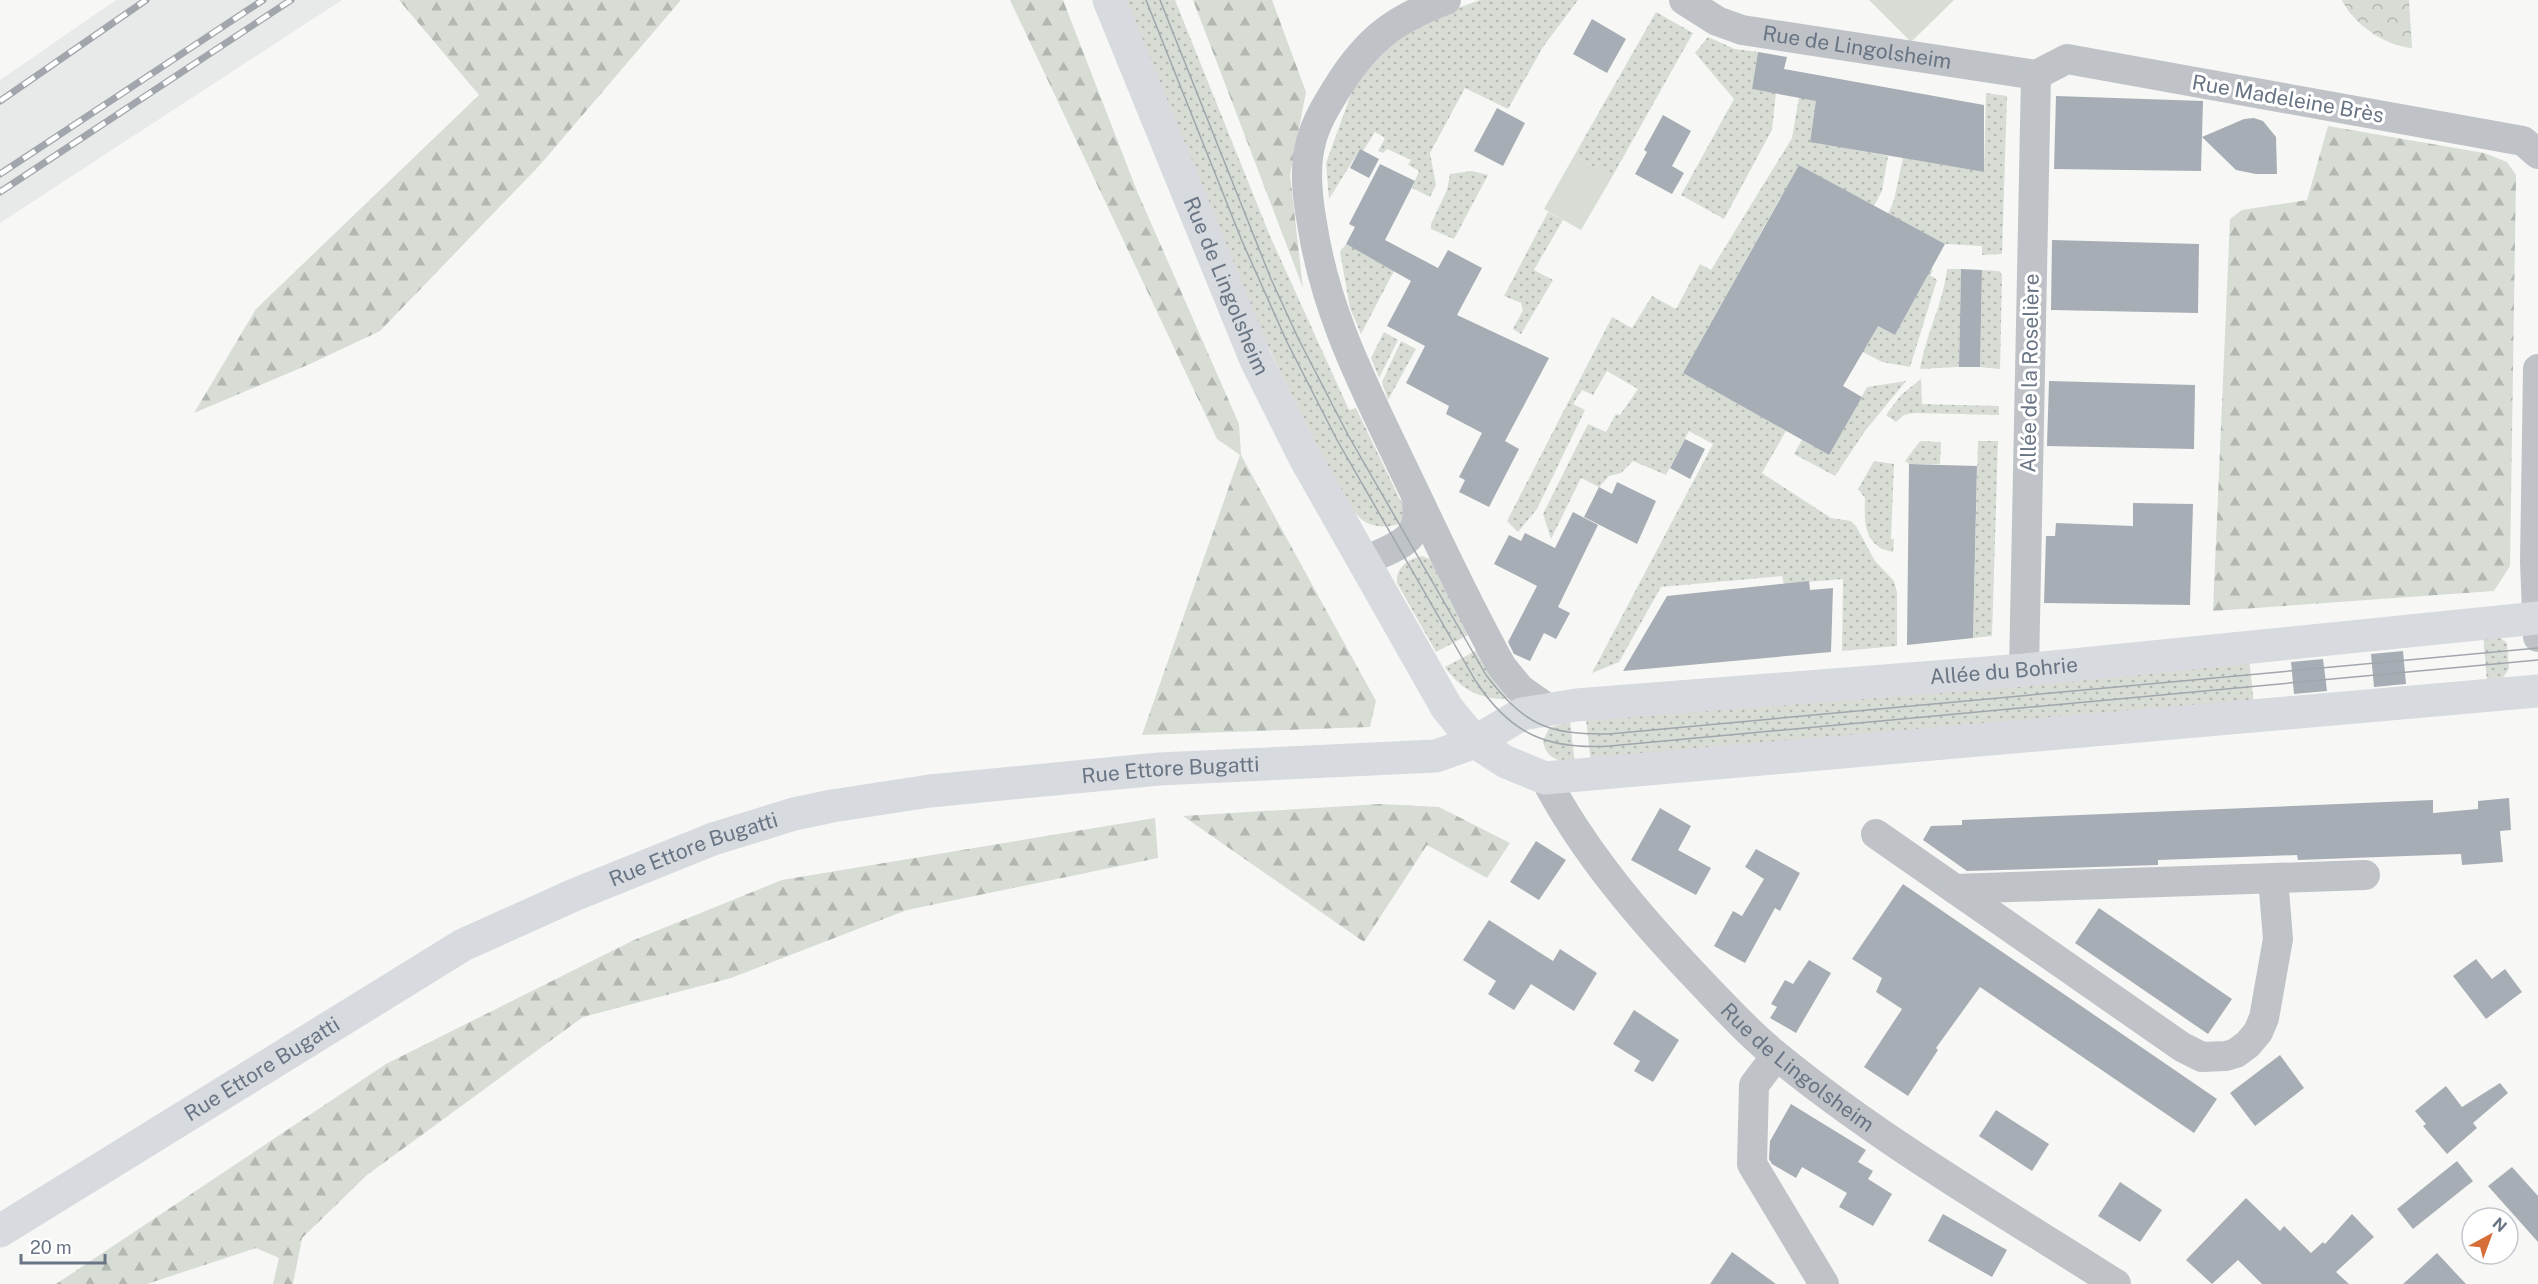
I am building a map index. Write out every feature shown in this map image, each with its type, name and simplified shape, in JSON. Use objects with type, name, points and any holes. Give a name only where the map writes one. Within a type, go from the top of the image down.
[{"type":"main road","name":"Rue de Lingolsheim","points":[[1109,0],[1257,360],[1305,458],[1363,562],[1447,708],[1475,742],[1506,762],[1545,778]]},
{"type":"main road","name":"Allée du Bohrie","points":[[1475,742],[1522,714],[1547,708],[2024,670],[2538,624]]},
{"type":"main road","points":[[1545,778],[2538,691]]},
{"type":"main road","name":"Rue Ettore Bugatti","points":[[0,1231],[462,945],[595,886],[713,839],[822,808],[930,791],[1159,769],[1436,756],[1475,742]]},
{"type":"street","points":[[1446,0],[1413,13],[1385,30],[1353,63],[1325,107],[1311,141],[1308,159],[1309,207],[1329,302],[1357,373],[1502,667],[1520,689],[1547,708]]},
{"type":"street","name":"Rue de Lingolsheim","points":[[1684,0],[1717,21],[1742,30],[2036,75]]},
{"type":"street","name":"Rue Madeleine Brès","points":[[2036,75],[2067,59],[2523,141],[2538,154]]},
{"type":"street","name":"Allée de la Roselière","points":[[2024,670],[2036,75]]},
{"type":"street","points":[[2538,369],[2535,562],[2538,624]]},
{"type":"street","points":[[1363,562],[1397,545],[1415,532],[1419,519],[1415,494]]},
{"type":"street","name":"Rue de Lingolsheim","points":[[1545,778],[1556,799],[1603,868],[1652,930],[1728,1010],[1776,1056],[1876,1128],[2116,1284]]},
{"type":"street","points":[[1876,834],[2182,1047],[2202,1057],[2213,1058],[2236,1053],[2248,1044],[2264,1018],[2278,939],[2273,878]]},
{"type":"street","points":[[1955,889],[2365,875]]},
{"type":"street","points":[[1776,1056],[1754,1085],[1752,1164],[1824,1284]]},
{"type":"shaded area","points":[[116,0],[342,0],[0,223],[0,80]]},
{"type":"green space","points":[[399,0],[681,0],[539,166],[380,331],[310,364],[194,413],[256,309],[479,95]]},
{"type":"green space","points":[[1010,0],[1063,0],[1137,191],[1239,424],[1241,455],[1376,701],[1370,727],[1142,735],[1240,455],[1217,439]]},
{"type":"green space","points":[[1125,0],[1175,0],[1270,236],[1349,410],[1356,408],[1403,506],[1406,520],[1401,523],[1383,527],[1365,522],[1345,499],[1330,471],[1279,368],[1232,264]]},
{"type":"green space","points":[[1193,0],[1272,0],[1306,92],[1290,175],[1303,288]]},
{"type":"green space","points":[[1480,0],[1578,0],[1543,47],[1508,109],[1465,88],[1430,153],[1436,185],[1430,197],[1412,188],[1419,171],[1408,165],[1411,160],[1387,149],[1383,153],[1378,151],[1385,138],[1375,132],[1363,151],[1360,149],[1329,199],[1326,163],[1355,83],[1386,43],[1441,14]]},
{"type":"green space","points":[[1869,0],[1954,0],[1911,42]]},
{"type":"green space","points":[[2342,0],[2409,0],[2412,48],[2391,43],[2371,32],[2354,17]]},
{"type":"green space","points":[[1656,12],[1693,33],[1612,177],[1574,156]]},
{"type":"green space","points":[[1708,37],[1735,49],[1758,52],[1752,89],[1776,93],[1772,130],[1724,219],[1681,195],[1734,99],[1695,53]]},
{"type":"green space","points":[[1803,74],[1821,76],[1810,141],[1888,156],[1882,191],[1874,206],[1799,165],[1791,180],[1824,221],[1780,198],[1683,373],[1786,431],[1762,473],[1831,518],[1851,521],[1856,526],[1875,561],[1894,581],[1897,592],[1897,646],[1842,651],[1843,579],[1784,584],[1782,576],[1661,587],[1619,662],[1592,673],[1713,444],[1689,431],[1666,475],[1633,461],[1621,473],[1609,476],[1599,487],[1581,478],[1551,539],[1543,514],[1588,424],[1606,432],[1616,414],[1620,415],[1638,389],[1607,371],[1593,395],[1582,390],[1573,404],[1585,410],[1537,509],[1518,532],[1507,521],[1612,317],[1632,328],[1652,296],[1676,309],[1700,264],[1711,270],[1792,138]]},
{"type":"green space","points":[[1986,93],[2007,96],[2002,254],[1982,255],[1982,246],[1945,244],[1888,214],[1894,200],[1903,158],[1984,172]]},
{"type":"green space","points":[[2328,126],[2484,153],[2507,162],[2516,175],[2510,566],[2494,591],[2213,611],[2230,219],[2242,210],[2307,200]]},
{"type":"green space","points":[[1574,156],[1612,177],[1581,230],[1544,209]]},
{"type":"green space","points":[[1472,171],[1488,175],[1454,239],[1431,229],[1431,224],[1447,190],[1450,174]]},
{"type":"green space","points":[[1548,212],[1563,220],[1534,270],[1553,280],[1521,334],[1513,329],[1523,310],[1521,303],[1504,296]]},
{"type":"green space","points":[[1346,244],[1394,271],[1361,334],[1350,308],[1340,252]]},
{"type":"green space","points":[[1895,250],[1933,270],[1930,275],[1937,280],[1910,367],[1882,362],[1836,338],[1824,297],[1895,335],[1927,277]]},
{"type":"green space","points":[[1947,269],[1961,269],[1959,367],[1920,369],[1942,294]]},
{"type":"green space","points":[[1982,270],[1999,271],[2002,275],[2000,369],[1980,367]]},
{"type":"green space","points":[[1384,332],[1398,340],[1379,378],[1371,358]]},
{"type":"green space","points":[[1401,341],[1416,349],[1388,400],[1382,382]]},
{"type":"green space","points":[[1921,379],[1922,404],[1999,406],[1999,415],[1914,413],[1904,415],[1896,422],[1886,415],[1901,395]]},
{"type":"green space","points":[[1906,381],[1865,431],[1835,476],[1794,454],[1802,440],[1829,455],[1867,387]]},
{"type":"green space","points":[[1920,441],[1941,442],[1940,464],[1909,464],[1905,461]]},
{"type":"green space","points":[[1978,441],[1998,441],[1992,636],[1973,638]]},
{"type":"green space","points":[[1874,461],[1894,464],[1891,539],[1894,539],[1893,552],[1876,545],[1871,539],[1866,525],[1865,498],[1858,489]]},
{"type":"green space","points":[[1422,556],[1432,560],[1472,633],[1436,652],[1397,583],[1400,569],[1412,559]]},
{"type":"green space","points":[[2483,635],[2498,636],[2507,643],[2509,669],[2502,679],[2487,682]]},
{"type":"green space","points":[[1481,648],[1513,698],[1493,698],[1474,693],[1458,683],[1445,667]]},
{"type":"green space","points":[[2249,656],[2254,705],[1591,764],[1586,719]]},
{"type":"green space","points":[[1570,721],[1575,764],[1554,758],[1547,752],[1543,741],[1549,728]]},
{"type":"green space","points":[[1380,804],[1439,807],[1510,843],[1487,878],[1427,845],[1364,942],[1183,816]]},
{"type":"green space","points":[[1155,818],[1158,858],[907,910],[731,978],[583,1017],[367,1175],[302,1238],[293,1284],[273,1284],[279,1258],[256,1248],[147,1284],[56,1284],[386,1064],[634,940],[782,880]]},
{"type":"building","points":[[1592,19],[1626,39],[1607,73],[1573,54]]},
{"type":"building","points":[[1758,52],[1787,57],[1784,69],[1984,105],[1984,172],[1810,142],[1816,101],[1752,89]]},
{"type":"building","points":[[2056,96],[2203,101],[2201,171],[2054,169]]},
{"type":"building","points":[[1497,108],[1525,123],[1503,166],[1474,151]]},
{"type":"building","points":[[1663,115],[1691,131],[1672,166],[1684,173],[1672,194],[1635,174],[1647,152],[1644,150]]},
{"type":"building","points":[[2254,118],[2263,121],[2276,137],[2277,174],[2256,174],[2236,170],[2202,137],[2244,119]]},
{"type":"building","points":[[1360,149],[1379,159],[1369,178],[1350,168]]},
{"type":"building","points":[[1380,164],[1415,181],[1385,240],[1438,268],[1448,250],[1482,268],[1457,315],[1549,358],[1505,441],[1519,449],[1489,507],[1459,492],[1465,480],[1459,477],[1482,433],[1446,414],[1449,406],[1406,383],[1425,346],[1387,326],[1411,281],[1346,244],[1355,227],[1349,224]]},
{"type":"building","points":[[1799,165],[1945,244],[1895,335],[1878,326],[1843,386],[1862,397],[1829,455],[1683,373]]},
{"type":"building","points":[[2052,240],[2199,244],[2198,313],[2051,310]]},
{"type":"building","points":[[1961,269],[1982,270],[1980,367],[1959,367]]},
{"type":"building","points":[[2049,381],[2195,385],[2194,449],[2047,446]]},
{"type":"building","points":[[1685,439],[1705,449],[1690,479],[1670,468]]},
{"type":"building","points":[[1909,464],[1977,466],[1973,638],[1907,645]]},
{"type":"building","points":[[1617,482],[1656,501],[1637,544],[1584,517],[1599,487],[1612,494]]},
{"type":"building","points":[[2133,503],[2193,504],[2190,605],[2044,603],[2046,536],[2055,536],[2056,523],[2133,526]]},
{"type":"building","points":[[1573,512],[1598,525],[1558,607],[1570,613],[1556,639],[1544,633],[1530,661],[1514,654],[1508,642],[1537,586],[1494,564],[1509,535],[1521,541],[1525,533],[1555,548]]},
{"type":"building","points":[[1809,581],[1810,590],[1833,588],[1831,652],[1623,671],[1667,596]]},
{"type":"building","points":[[2403,651],[2406,684],[2374,687],[2371,654]]},
{"type":"building","points":[[2323,659],[2327,691],[2294,694],[2291,662]]},
{"type":"building","points":[[2509,798],[2511,830],[2500,831],[2503,862],[2462,865],[2461,854],[2298,860],[2297,855],[2158,860],[2158,865],[1967,871],[1923,840],[1931,826],[1962,825],[1962,820],[2433,800],[2433,813],[2478,809],[2478,801]]},
{"type":"building","points":[[1660,808],[1691,826],[1678,850],[1711,868],[1696,895],[1631,860]]},
{"type":"building","points":[[1536,841],[1566,860],[1539,900],[1510,882]]},
{"type":"building","points":[[1756,849],[1800,873],[1780,911],[1775,908],[1745,963],[1714,946],[1733,911],[1742,916],[1764,879],[1745,867]]},
{"type":"building","points":[[1903,884],[2217,1099],[2194,1133],[1980,987],[1936,1048],[1938,1050],[1908,1096],[1864,1067],[1902,1009],[1876,992],[1882,978],[1852,959]]},
{"type":"building","points":[[2099,908],[2232,999],[2208,1034],[2075,943]]},
{"type":"building","points":[[1489,920],[1553,961],[1560,949],[1597,973],[1574,1011],[1531,984],[1514,1010],[1488,994],[1496,981],[1463,960]]},
{"type":"building","points":[[2476,959],[2492,979],[2505,969],[2522,992],[2486,1019],[2453,976]]},
{"type":"building","points":[[1809,960],[1831,973],[1796,1033],[1770,1018],[1777,1007],[1771,1004],[1785,980],[1793,984]]},
{"type":"building","points":[[1634,1010],[1679,1040],[1653,1082],[1634,1071],[1640,1061],[1613,1044]]},
{"type":"building","points":[[2280,1055],[2304,1088],[2255,1126],[2230,1093]]},
{"type":"building","points":[[2500,1083],[2508,1093],[2473,1123],[2477,1128],[2447,1154],[2423,1126],[2426,1124],[2415,1111],[2446,1086],[2462,1107]]},
{"type":"building","points":[[1791,1104],[1866,1150],[1858,1162],[1873,1171],[1868,1179],[1892,1194],[1873,1226],[1839,1207],[1847,1193],[1802,1167],[1796,1178],[1772,1164],[1769,1159],[1770,1141]]},
{"type":"building","points":[[1996,1110],[2049,1144],[2032,1171],[1979,1136]]},
{"type":"building","points":[[2457,1161],[2473,1181],[2413,1229],[2397,1209]]},
{"type":"building","points":[[2512,1167],[2538,1196],[2538,1242],[2520,1222],[2520,1206],[2506,1206],[2488,1186]]},
{"type":"building","points":[[2120,1182],[2162,1210],[2140,1242],[2098,1216]]},
{"type":"building","points":[[2246,1198],[2280,1231],[2284,1226],[2311,1253],[2323,1242],[2325,1244],[2352,1214],[2374,1237],[2336,1272],[2349,1284],[2262,1284],[2238,1260],[2212,1284],[2186,1260]]},
{"type":"building","points":[[1943,1214],[2007,1250],[1992,1277],[1928,1241]]},
{"type":"building","points":[[1732,1252],[1776,1284],[1710,1284]]},
{"type":"building","points":[[2437,1253],[2466,1284],[2403,1284]]},
{"type":"tram line","points":[[1146,0],[1242,241],[1287,342],[1337,440],[1475,680],[1502,714],[1516,726],[1532,735],[1567,745],[1610,746],[2538,660]]},
{"type":"tram line","points":[[1160,0],[1271,279],[1298,338],[1348,435],[1486,675],[1512,705],[1538,723],[1552,729],[1569,732],[1609,734],[2538,648]]},
{"type":"railway","points":[[0,101],[146,0]]},
{"type":"railway","points":[[0,174],[263,0]]},
{"type":"railway","points":[[0,192],[291,0]]}]
